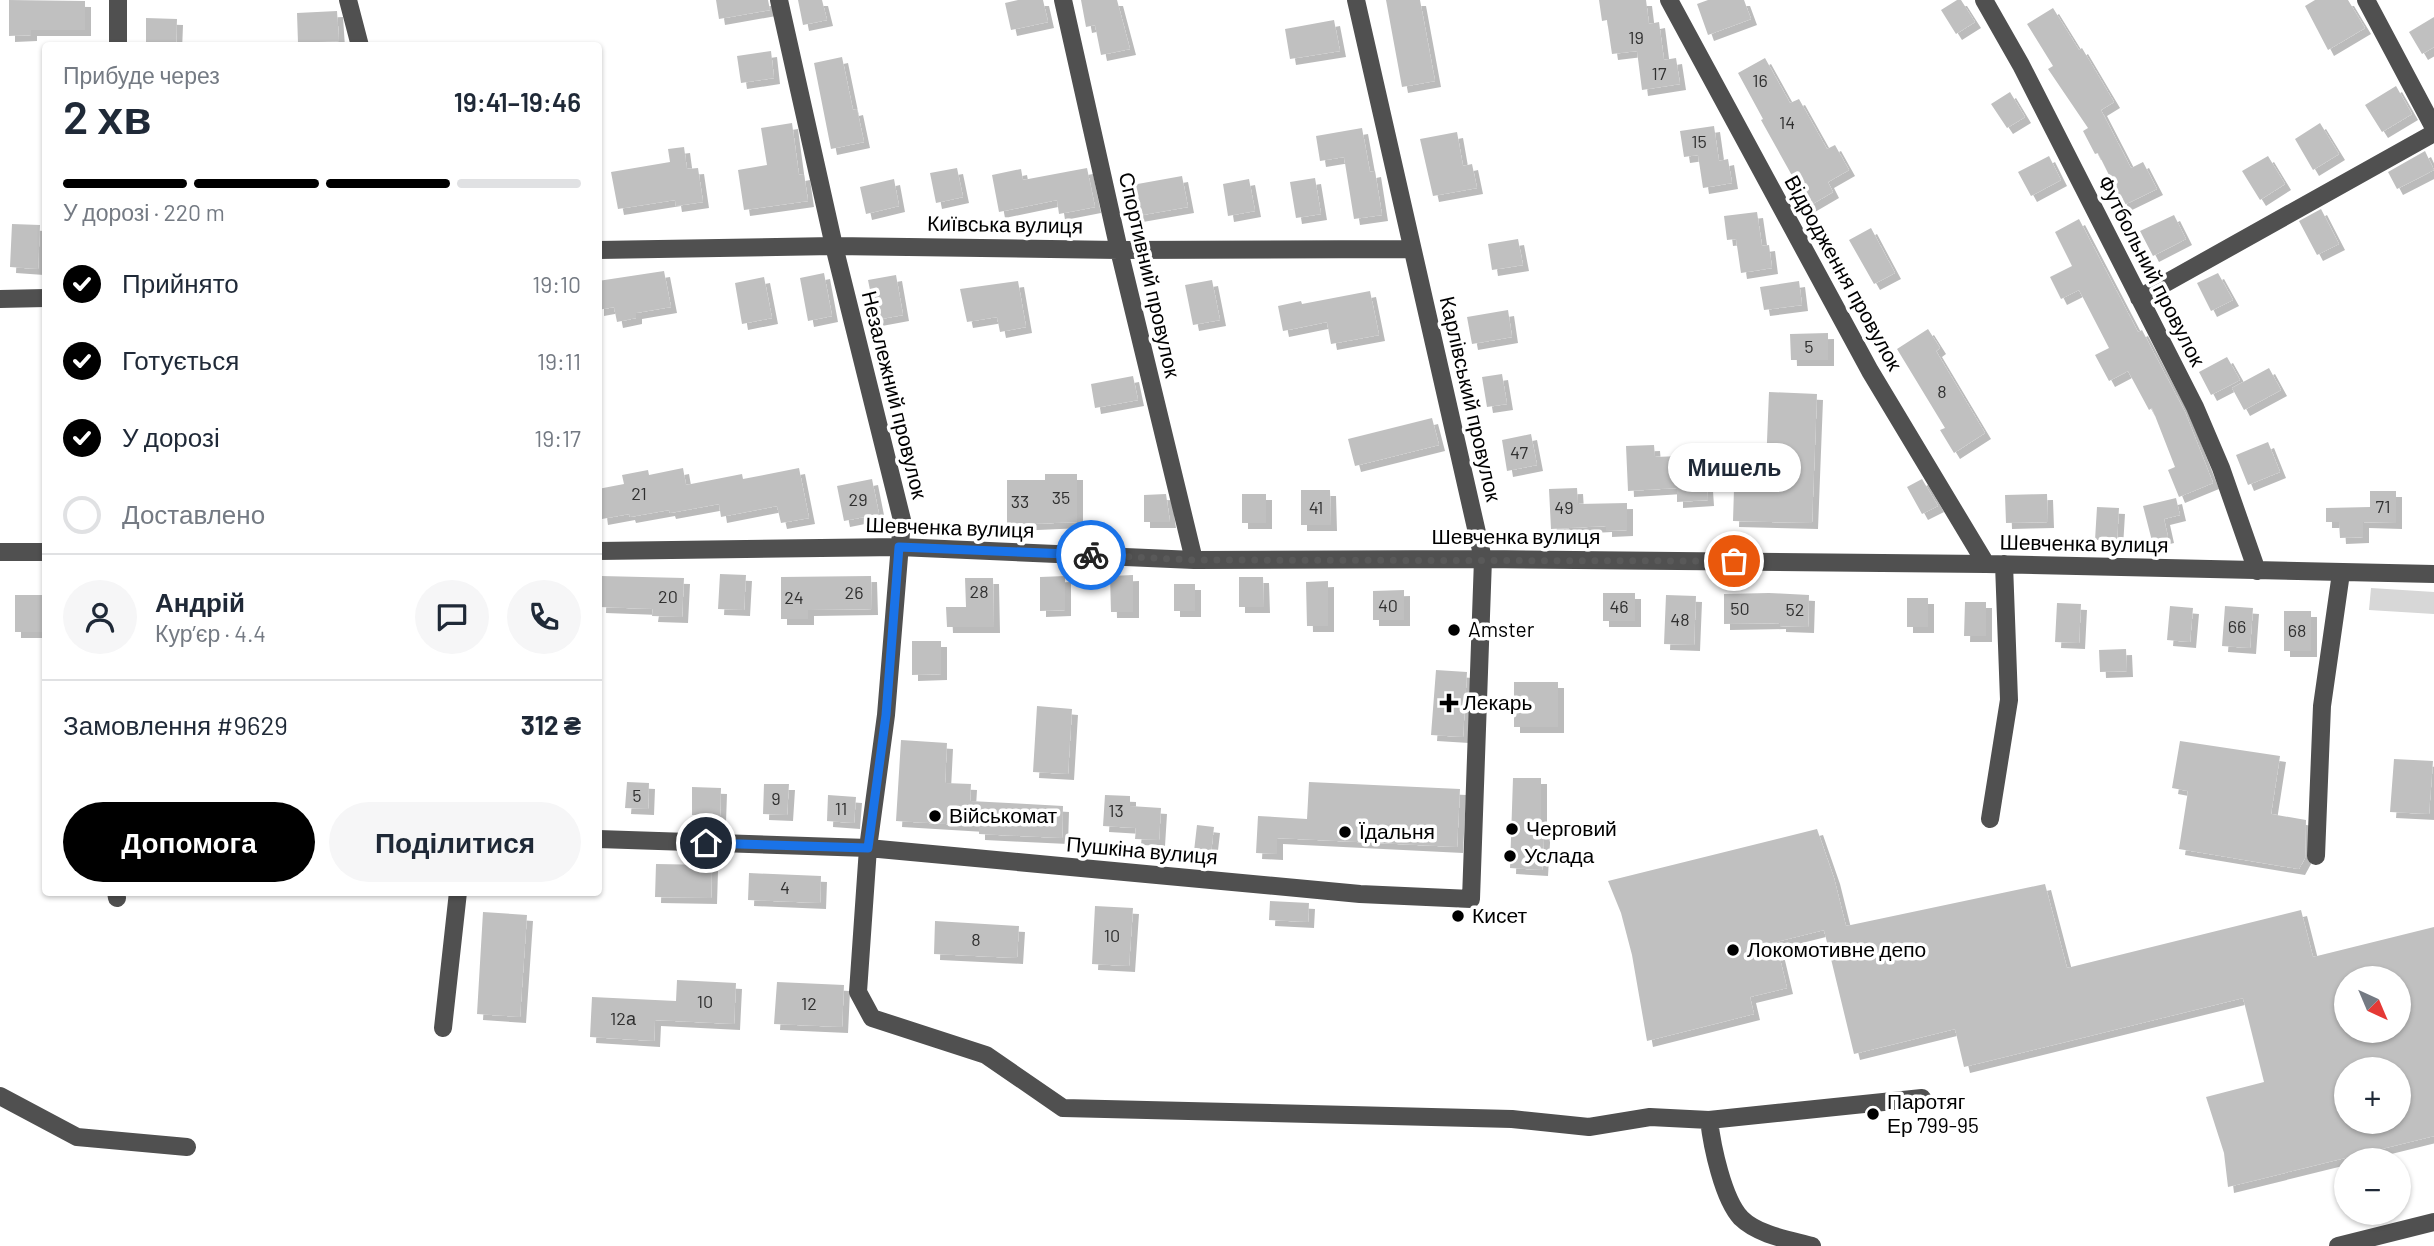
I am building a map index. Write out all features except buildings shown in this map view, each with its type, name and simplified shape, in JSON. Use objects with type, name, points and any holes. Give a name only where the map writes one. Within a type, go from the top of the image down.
[{"type":"street","points":[[118,0],[118,42]]},
{"type":"street","points":[[348,0],[359,42]]},
{"type":"street","name":"Незалежний провулок","points":[[779,0],[834,246],[902,520],[886,715],[868,848],[858,992],[873,1018],[986,1055],[1063,1108],[1512,1119],[1589,1128],[1650,1117],[1709,1120],[1922,1098]]},
{"type":"street","name":"Спортивний провулок","points":[[1063,0],[1119,250],[1194,560]]},
{"type":"street","name":"Карлівський провулок","points":[[1356,0],[1483,559],[1471,899]]},
{"type":"street","name":"Відродження провулок","points":[[1669,0],[1864,359],[1995,564]]},
{"type":"street","name":"Футбольний провулок","points":[[1984,0],[2021,65],[2195,407],[2221,468],[2257,571]]},
{"type":"street","points":[[2367,0],[2434,128]]},
{"type":"street","points":[[2139,298],[2434,133]]},
{"type":"street","name":"Київська вулиця","points":[[602,250],[834,246],[1119,250],[1412,249]]},
{"type":"street","points":[[0,299],[42,298]]},
{"type":"street","name":"Шевченка вулиця","points":[[602,551],[899,547],[1194,560],[1483,559],[1995,564],[2434,574]]},
{"type":"street","points":[[0,552],[42,552]]},
{"type":"street","points":[[1990,819],[2009,700],[1995,564]]},
{"type":"street","points":[[2316,856],[2322,706],[2341,573]]},
{"type":"street","name":"Пушкіна вулиця","points":[[602,839],[868,848],[1360,894],[1471,899]]},
{"type":"street","points":[[443,1028],[458,896]]},
{"type":"street","points":[[0,1096],[77,1137],[187,1147]]},
{"type":"street","points":[[1709,1120],[1730,1201],[1742,1219],[1763,1232],[1812,1246]]},
{"type":"street","points":[[2338,1246],[2434,1222]]},
{"type":"shaded area","points":[[2371,588],[2434,592],[2434,614],[2369,610]]},
{"type":"way so far","points":[[1091,555],[1194,560],[1734,561]]},
{"type":"place","name":"Мишель","points":[[1734,561]]},
{"type":"place","name":"Amster","points":[[1454,630]]},
{"type":"place","name":"Лекарь","points":[[1449,703]]},
{"type":"place","name":"Військомат","points":[[935,816]]},
{"type":"place","name":"Черговий","points":[[1512,829]]},
{"type":"place","name":"Їдальня","points":[[1345,832]]},
{"type":"place","name":"Услада","points":[[1510,856]]},
{"type":"place","name":"Кисет","points":[[1458,916]]},
{"type":"place","name":"Локомотивне депо","points":[[1733,950]]},
{"type":"place","name":"Паротяг Ер 799-95","points":[[1873,1114]]},
{"type":"route","points":[[706,843],[868,848],[886,715],[899,547],[1091,555]]}]
